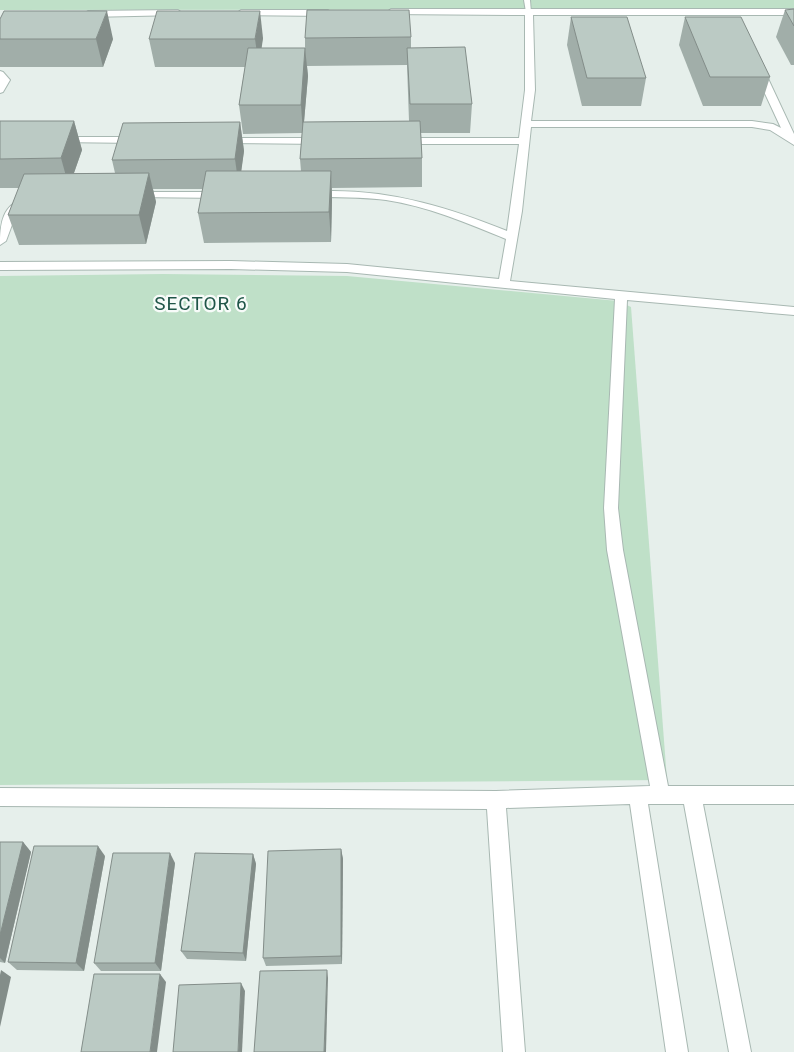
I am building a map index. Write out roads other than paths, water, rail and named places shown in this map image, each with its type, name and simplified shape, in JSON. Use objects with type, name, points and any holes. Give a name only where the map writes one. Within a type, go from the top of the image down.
[{"type":"street","points":[[653,0],[657,12]]},
{"type":"street","points":[[230,13],[338,12]]},
{"type":"street","points":[[377,12],[657,12],[733,16],[794,12]]},
{"type":"street","points":[[504,283],[512,237],[530,90],[529,12]]},
{"type":"street","points":[[76,14],[190,13]]},
{"type":"street","points":[[756,63],[792,139]]},
{"type":"street","points":[[0,74],[5,80],[0,90]]},
{"type":"street","points":[[526,124],[752,124],[773,127],[792,139]]},
{"type":"street","points":[[49,140],[147,140]]},
{"type":"street","points":[[216,141],[334,141]]},
{"type":"street","points":[[399,144],[523,141]]},
{"type":"street","points":[[303,194],[398,194],[512,237]]},
{"type":"street","points":[[126,195],[234,195]]},
{"type":"street","points":[[0,242],[9,212],[17,205],[39,197]]},
{"type":"street","points":[[0,266],[290,266],[347,268],[621,296],[794,311]]},
{"type":"street","points":[[621,296],[611,508],[615,550],[661,795]]},
{"type":"street","points":[[638,795],[677,1052]]},
{"type":"street","points":[[0,797],[496,800],[638,795],[794,795]]},
{"type":"street","points":[[692,795],[740,1052]]},
{"type":"street","points":[[496,800],[514,1052]]},
{"type":"lane","points":[[527,0],[529,12]]},
{"type":"district","name":"SECTOR 6","points":[[201,303]]}]
